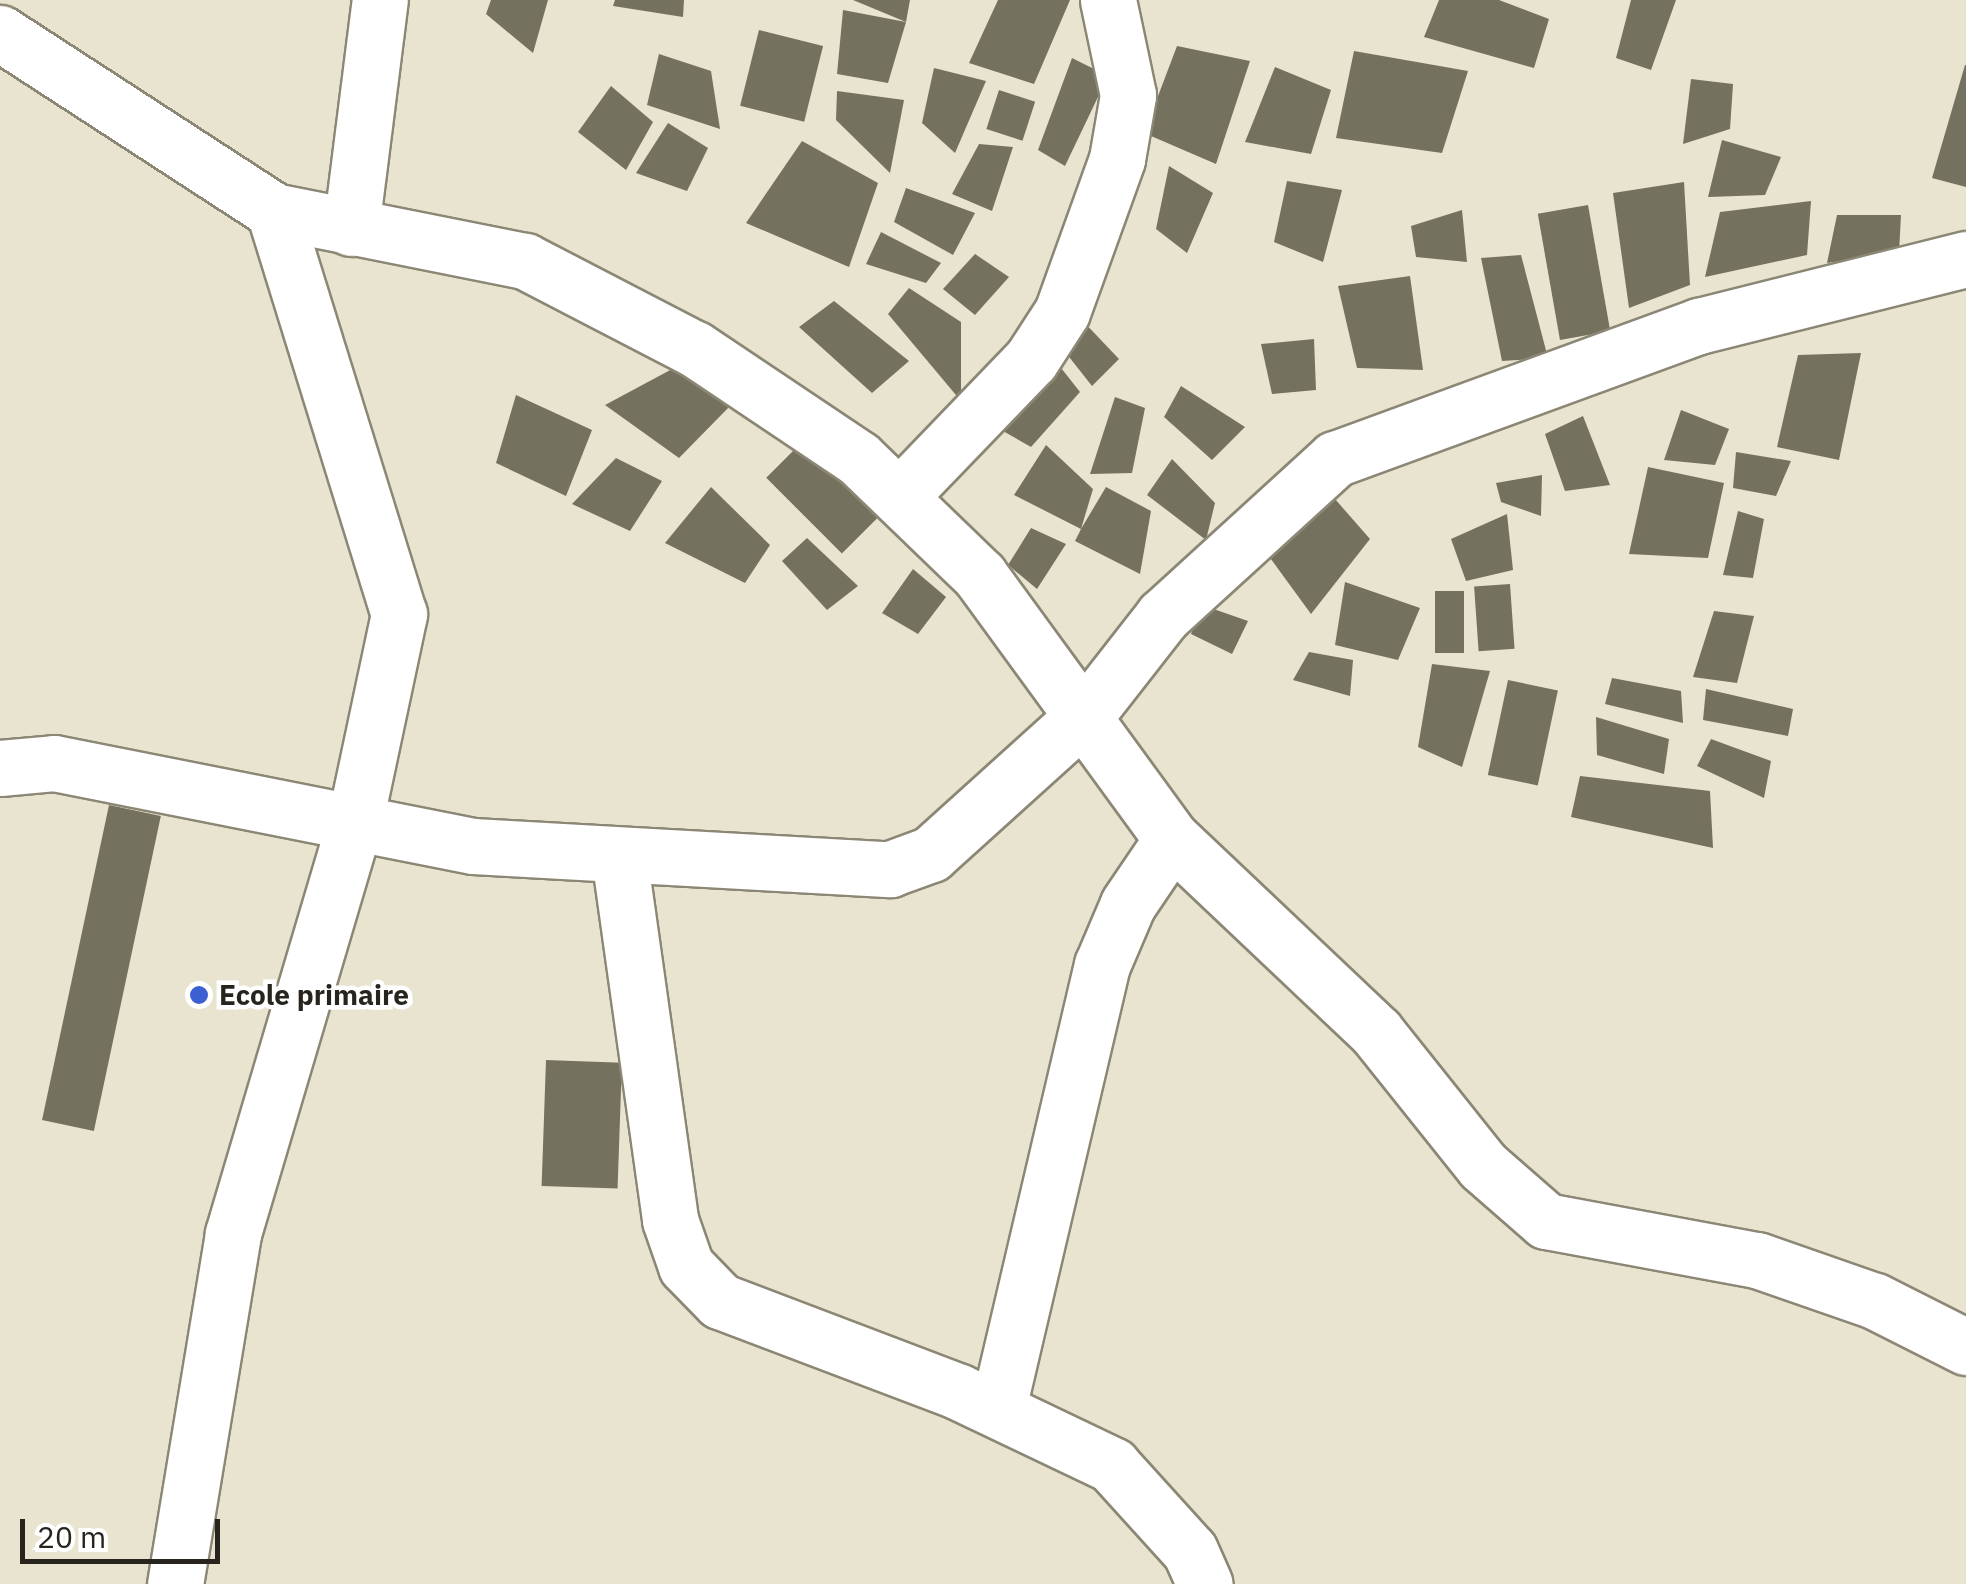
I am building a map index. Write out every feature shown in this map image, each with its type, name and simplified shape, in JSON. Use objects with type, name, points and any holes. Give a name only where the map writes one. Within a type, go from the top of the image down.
[{"type":"street","points":[[351,228],[380,0]]},
{"type":"street","points":[[900,497],[1031,360],[1062,312],[1117,159],[1128,95],[1108,0]]},
{"type":"street","points":[[0,33],[274,212],[525,261],[694,349],[858,458],[980,576],[1088,712],[1172,839],[1376,1032],[1483,1166],[1546,1222],[1757,1260],[1875,1301],[1966,1347]]},
{"type":"street","points":[[175,1584],[242,1197],[354,826],[399,614],[274,212]]},
{"type":"street","points":[[0,768],[74,766],[354,826],[619,856],[890,869],[931,854],[1088,712],[1164,616],[1335,459],[1699,326],[1966,259]]},
{"type":"street","points":[[998,1408],[1102,965],[1128,904],[1172,839]]},
{"type":"street","points":[[619,856],[670,1220],[686,1266],[720,1301],[998,1408],[1112,1465],[1190,1550],[1205,1584]]},
{"type":"building","points":[[491,0],[548,0],[533,53],[486,14]]},
{"type":"building","points":[[615,0],[684,0],[683,17],[613,6]]},
{"type":"building","points":[[853,0],[910,0],[906,22]]},
{"type":"building","points":[[998,0],[1070,0],[1034,84],[969,63]]},
{"type":"building","points":[[1439,0],[1499,0],[1549,19],[1534,68],[1424,37]]},
{"type":"building","points":[[1631,0],[1676,0],[1651,70],[1616,58]]},
{"type":"building","points":[[843,10],[906,22],[888,83],[837,74]]},
{"type":"building","points":[[759,30],[823,46],[804,122],[740,106]]},
{"type":"building","points":[[1177,46],[1250,61],[1216,164],[1144,133]]},
{"type":"building","points":[[1354,51],[1468,71],[1442,153],[1336,138]]},
{"type":"building","points":[[659,54],[711,71],[720,129],[647,105]]},
{"type":"building","points":[[1072,58],[1108,76],[1065,166],[1038,150]]},
{"type":"building","points":[[1966,65],[1966,187],[1932,178]]},
{"type":"building","points":[[1275,67],[1331,90],[1311,154],[1245,142]]},
{"type":"building","points":[[934,68],[986,81],[955,153],[922,123]]},
{"type":"building","points":[[1691,79],[1733,84],[1730,129],[1683,144]]},
{"type":"building","points":[[611,86],[653,122],[626,170],[578,132]]},
{"type":"building","points":[[999,90],[1035,102],[1022,141],[986,129]]},
{"type":"building","points":[[837,91],[904,100],[890,173],[836,120]]},
{"type":"building","points":[[668,123],[708,148],[687,191],[636,173]]},
{"type":"building","points":[[1722,140],[1781,157],[1765,195],[1708,197]]},
{"type":"building","points":[[802,141],[878,183],[849,267],[746,223]]},
{"type":"building","points":[[979,144],[1013,147],[992,211],[952,194]]},
{"type":"building","points":[[1169,166],[1213,193],[1187,253],[1156,229]]},
{"type":"building","points":[[1287,181],[1342,190],[1323,262],[1274,242]]},
{"type":"building","points":[[1684,182],[1690,285],[1629,308],[1613,193]]},
{"type":"building","points":[[906,188],[975,213],[953,255],[894,222]]},
{"type":"building","points":[[1811,201],[1807,255],[1705,277],[1720,212]]},
{"type":"building","points":[[1588,205],[1610,331],[1560,340],[1538,214]]},
{"type":"building","points":[[1462,210],[1467,262],[1416,257],[1411,226]]},
{"type":"building","points":[[1837,215],[1901,215],[1899,253],[1827,263]]},
{"type":"building","points":[[881,232],[941,263],[926,283],[866,264]]},
{"type":"building","points":[[975,254],[1009,277],[975,315],[943,289]]},
{"type":"building","points":[[1521,255],[1548,358],[1502,361],[1481,258]]},
{"type":"building","points":[[1410,276],[1423,370],[1357,368],[1338,286]]},
{"type":"building","points":[[909,288],[961,322],[961,401],[888,314]]},
{"type":"building","points":[[834,301],[909,361],[872,393],[799,327]]},
{"type":"building","points":[[1080,318],[1119,359],[1092,386],[1062,348]]},
{"type":"building","points":[[1314,339],[1316,390],[1272,394],[1261,344]]},
{"type":"building","points":[[1861,353],[1839,460],[1777,447],[1798,355]]},
{"type":"building","points":[[1054,359],[1080,392],[1031,447],[987,422]]},
{"type":"building","points":[[674,368],[732,404],[679,458],[605,405]]},
{"type":"building","points":[[1181,386],[1245,427],[1212,460],[1164,417]]},
{"type":"building","points":[[516,395],[592,430],[566,496],[496,463]]},
{"type":"building","points":[[1115,397],[1145,408],[1132,473],[1090,474]]},
{"type":"building","points":[[1681,410],[1729,429],[1715,465],[1664,460]]},
{"type":"building","points":[[1583,416],[1610,485],[1565,491],[1545,434]]},
{"type":"building","points":[[803,441],[879,517],[842,553],[766,478]]},
{"type":"building","points":[[1046,445],[1093,489],[1081,529],[1014,495]]},
{"type":"building","points":[[1736,452],[1791,461],[1776,496],[1733,488]]},
{"type":"building","points":[[616,458],[662,481],[630,531],[572,504]]},
{"type":"building","points":[[1172,459],[1215,503],[1206,540],[1147,495]]},
{"type":"building","points":[[1648,467],[1724,483],[1708,558],[1629,554]]},
{"type":"building","points":[[1542,475],[1541,516],[1501,502],[1496,483]]},
{"type":"building","points":[[711,487],[770,545],[745,583],[665,543]]},
{"type":"building","points":[[1106,487],[1151,511],[1140,574],[1075,541]]},
{"type":"building","points":[[1328,491],[1370,539],[1311,614],[1263,548]]},
{"type":"building","points":[[1738,511],[1764,519],[1753,578],[1723,575]]},
{"type":"building","points":[[1507,514],[1513,570],[1466,581],[1451,539]]},
{"type":"building","points":[[1031,528],[1066,544],[1037,589],[1008,565]]},
{"type":"building","points":[[807,538],[858,586],[827,610],[782,561]]},
{"type":"building","points":[[913,569],[946,597],[918,634],[882,613]]},
{"type":"building","points":[[1345,582],[1420,608],[1398,660],[1335,645]]},
{"type":"building","points":[[1510,584],[1515,649],[1479,651],[1474,587]]},
{"type":"building","points":[[1435,591],[1464,591],[1464,653],[1435,653]]},
{"type":"building","points":[[1202,605],[1248,621],[1232,654],[1191,634]]},
{"type":"building","points":[[1714,611],[1754,616],[1737,683],[1693,677]]},
{"type":"building","points":[[1309,652],[1353,660],[1350,696],[1293,680]]},
{"type":"building","points":[[1432,664],[1490,671],[1462,767],[1418,747]]},
{"type":"building","points":[[1612,678],[1681,691],[1683,723],[1605,704]]},
{"type":"building","points":[[1508,680],[1558,691],[1538,785],[1488,775]]},
{"type":"building","points":[[1706,689],[1793,709],[1788,736],[1703,720]]},
{"type":"building","points":[[1596,717],[1669,739],[1664,774],[1597,755]]},
{"type":"building","points":[[1711,739],[1771,761],[1764,798],[1697,766]]},
{"type":"building","points":[[1580,776],[1710,791],[1713,848],[1571,817]]},
{"type":"building","points":[[109,805],[161,816],[94,1131],[42,1120]]},
{"type":"building","points":[[546,1060],[622,1063],[618,1189],[542,1186]]},
{"type":"place","name":"Ecole primaire","points":[[199,995]]}]
